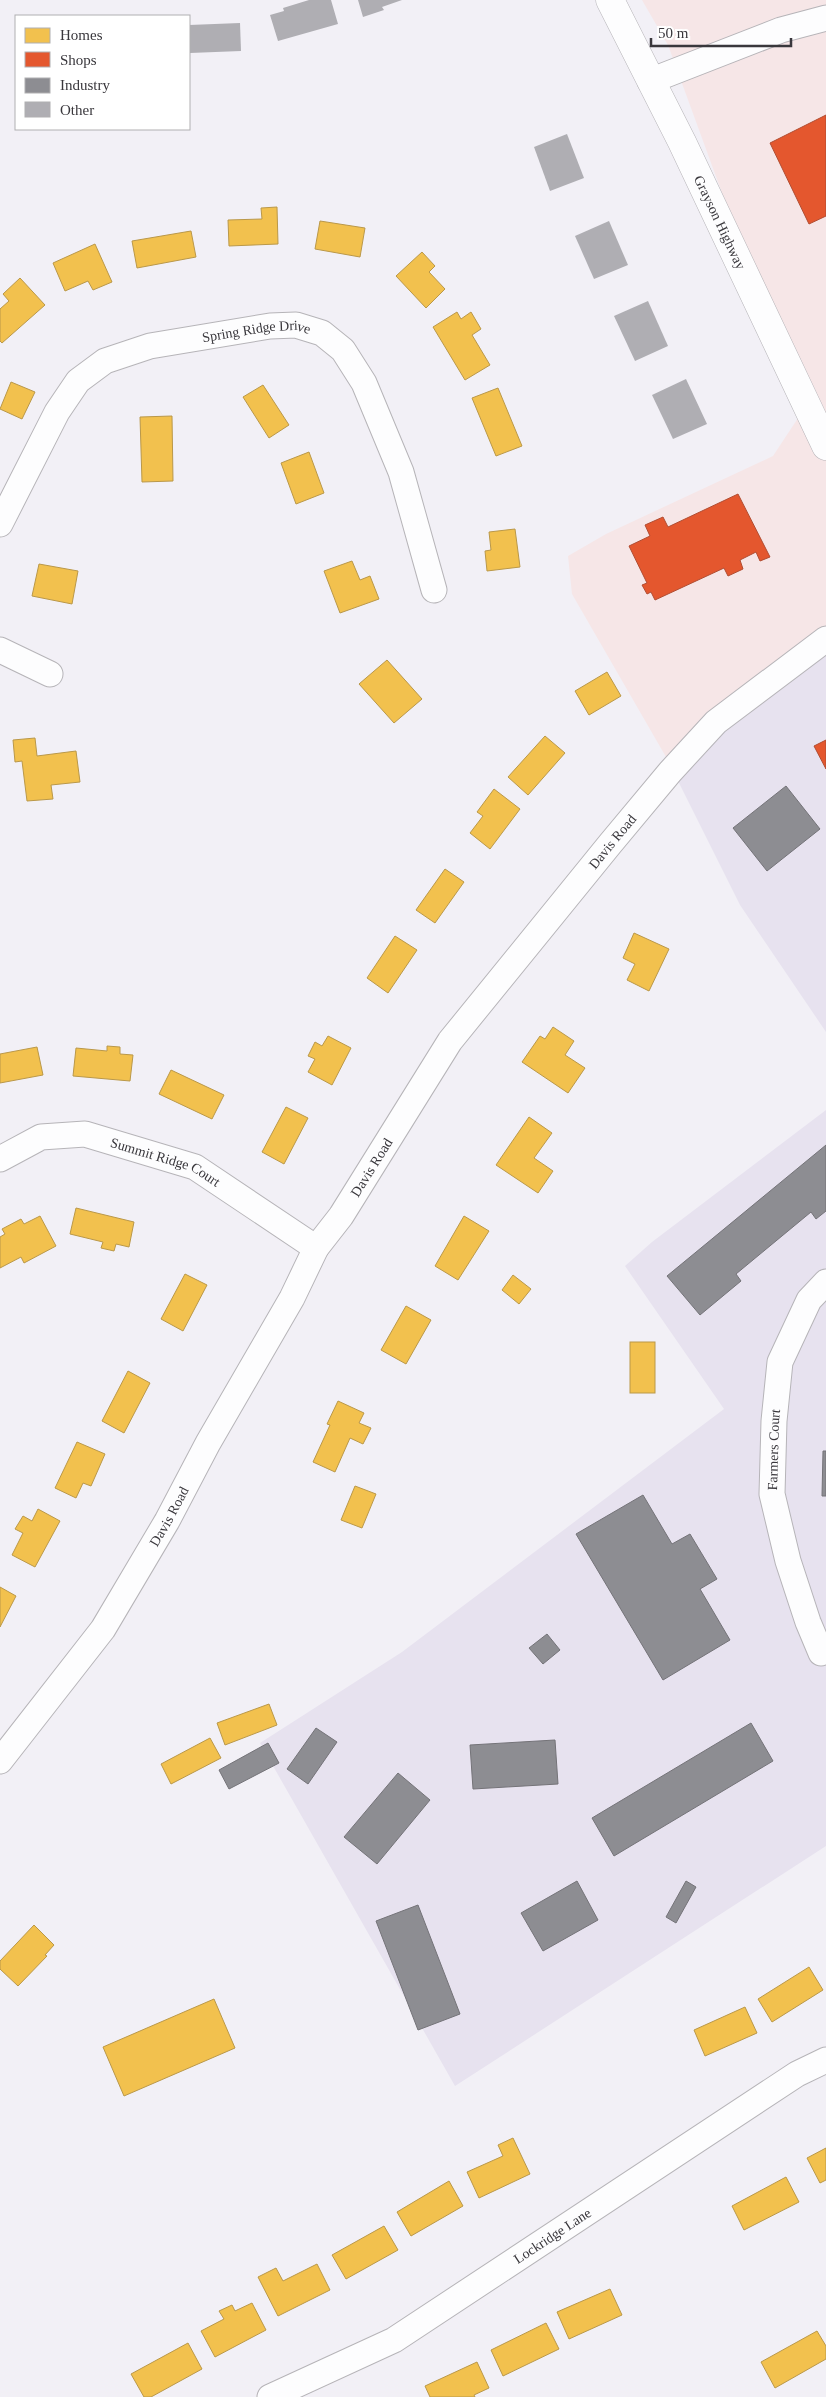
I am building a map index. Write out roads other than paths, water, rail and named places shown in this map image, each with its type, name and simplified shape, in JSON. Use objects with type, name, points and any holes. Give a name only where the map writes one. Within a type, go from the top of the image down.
[{"type":"main road","name":"Grayson Highway","points":[[610,0],[682,142],[826,446]]},
{"type":"street","points":[[650,81],[698,60],[781,30],[826,18]]},
{"type":"street","name":"Spring Ridge Drive","points":[[0,524],[57,412],[78,382],[105,361],[150,346],[270,326],[296,325],[322,332],[343,350],[364,383],[401,472],[434,590]]},
{"type":"street","name":"Davis Road","points":[[0,1761],[103,1629],[167,1521],[208,1443],[292,1298],[316,1248],[341,1216],[450,1041],[628,822],[716,722],[826,638]]},
{"type":"street","points":[[0,650],[50,674]]},
{"type":"street","name":"Summit Ridge Court","points":[[0,1159],[41,1137],[85,1134],[195,1167],[316,1248]]},
{"type":"street","name":"Farmers Court","points":[[821,1653],[808,1622],[788,1561],[772,1494],[774,1421],[780,1362],[809,1300],[826,1282]]},
{"type":"street","name":"Lockridge Lane","points":[[270,2397],[394,2340],[797,2074],[826,2060]]}]
